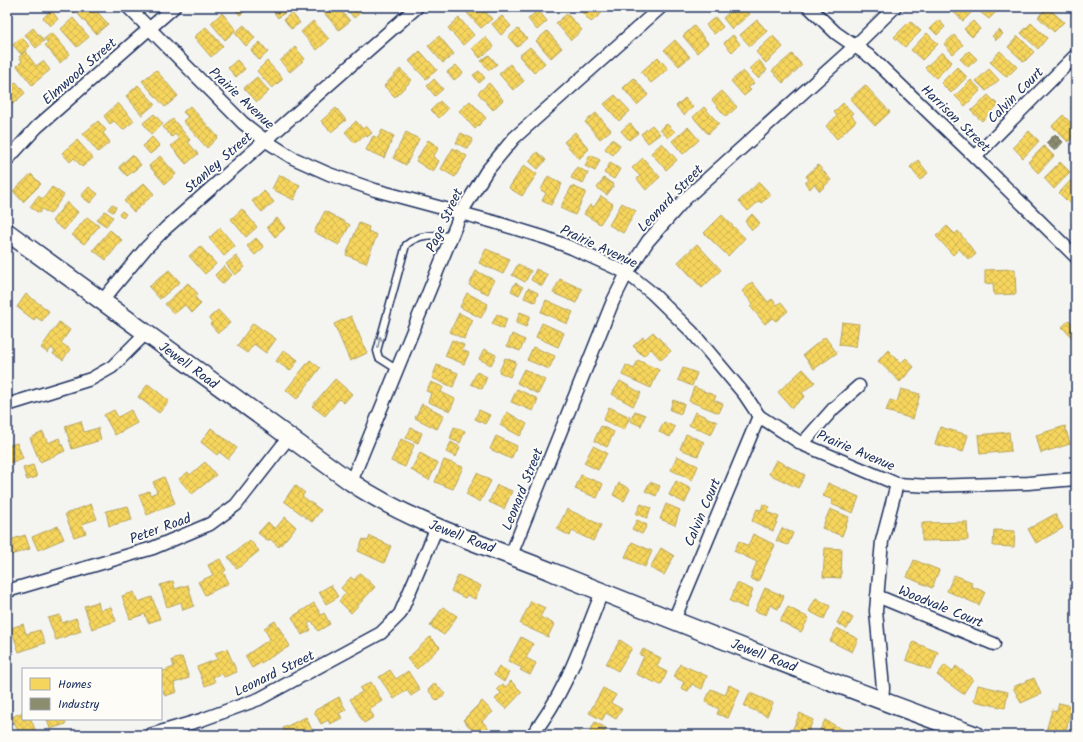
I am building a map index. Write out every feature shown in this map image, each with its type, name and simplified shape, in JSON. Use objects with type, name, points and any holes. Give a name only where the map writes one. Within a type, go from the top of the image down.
[{"type":"street","name":"Prairie Avenue","points":[[128,7],[244,123],[266,141],[294,158],[349,182],[461,213],[553,241],[627,273],[652,293],[692,332],[745,395],[760,416],[802,444],[898,484],[929,486],[1028,483],[1076,479]]},
{"type":"street","name":"Elmwood Street","points":[[7,160],[37,127],[174,7]]},
{"type":"street","name":"Stanley Street","points":[[102,301],[146,248],[166,228],[417,7]]},
{"type":"street","name":"Page Street","points":[[351,482],[461,213],[486,172],[514,138],[661,7]]},
{"type":"street","name":"Harrison Street","points":[[809,7],[836,33],[872,58],[1076,257]]},
{"type":"street","name":"Leonard Street","points":[[510,555],[613,301],[627,273],[648,241],[685,199],[855,46],[895,7]]},
{"type":"street","name":"Calvin Court","points":[[975,157],[1076,55]]},
{"type":"street","name":"Jewell Road","points":[[7,232],[351,482],[388,504],[437,527],[602,592],[882,701],[975,735]]},
{"type":"street","points":[[7,405],[91,380],[112,367],[146,333]]},
{"type":"street","points":[[802,444],[834,408],[859,386]]},
{"type":"street","name":"Calvin Court","points":[[674,620],[760,416]]},
{"type":"street","name":"Peter Road","points":[[7,591],[153,548],[210,524],[236,505],[289,437]]},
{"type":"street","points":[[882,701],[883,688],[876,611],[877,596],[882,541],[898,484]]},
{"type":"street","name":"Leonard Street","points":[[150,735],[214,716],[259,699],[381,633],[400,614],[437,527]]},
{"type":"street","points":[[532,735],[552,708],[566,682],[602,592]]},
{"type":"street","name":"Woodvale Court","points":[[877,596],[994,644]]},
{"type":"lane","points":[[398,370],[379,358],[377,351],[406,245],[411,241],[428,235],[452,236]]},
{"type":"building: Homes","points":[[69,7],[81,7],[74,13]]},
{"type":"building: Homes","points":[[86,7],[93,7],[108,24],[96,34],[78,14]]},
{"type":"building: Homes","points":[[233,7],[250,7],[240,15]]},
{"type":"building: Homes","points":[[278,7],[283,7],[287,11],[278,18],[273,11]]},
{"type":"building: Homes","points":[[332,7],[338,7],[350,21],[339,30],[324,13]]},
{"type":"building: Homes","points":[[345,7],[367,7],[354,18]]},
{"type":"building: Homes","points":[[471,7],[481,7],[492,19],[481,28],[466,12]]},
{"type":"building: Homes","points":[[577,7],[597,7],[602,13],[591,22]]},
{"type":"building: Homes","points":[[735,7],[744,7],[750,14],[732,29],[723,18]]},
{"type":"building: Homes","points":[[948,7],[969,7],[973,11],[963,21]]},
{"type":"building: Homes","points":[[985,7],[993,7],[997,11],[989,19],[980,12]]},
{"type":"building: Homes","points":[[1047,7],[1064,22],[1054,32],[1038,17]]},
{"type":"building: Homes","points":[[1064,7],[1075,7],[1070,12]]},
{"type":"building: Homes","points":[[51,10],[58,19],[50,26],[43,18]]},
{"type":"building: Homes","points":[[538,10],[547,21],[537,30],[528,19]]},
{"type":"building: Homes","points":[[222,13],[236,30],[225,40],[211,23]]},
{"type":"building: Homes","points":[[292,13],[300,23],[291,29],[284,19]]},
{"type":"building: Homes","points":[[567,14],[582,30],[571,40],[556,23]]},
{"type":"building: Homes","points":[[502,16],[511,26],[501,35],[492,24]]},
{"type":"building: Homes","points":[[715,17],[723,27],[714,34],[706,25]]},
{"type":"building: Homes","points":[[73,18],[89,37],[77,47],[61,29]]},
{"type":"building: Homes","points":[[459,18],[474,35],[463,45],[448,28]]},
{"type":"building: Homes","points":[[757,20],[767,31],[750,46],[740,35]]},
{"type":"building: Homes","points":[[939,20],[945,27],[937,35],[930,28]]},
{"type":"building: Homes","points":[[313,21],[329,39],[317,50],[301,32]]},
{"type":"building: Homes","points":[[910,21],[921,31],[905,47],[894,37]]},
{"type":"building: Homes","points":[[973,21],[980,29],[972,37],[964,29]]},
{"type":"building: Homes","points":[[1031,23],[1047,38],[1038,49],[1021,33]]},
{"type":"building: Homes","points":[[244,25],[255,38],[246,46],[235,33]]},
{"type":"building: Homes","points":[[694,26],[708,43],[697,53],[683,36]]},
{"type":"building: Homes","points":[[206,27],[223,46],[211,57],[194,37]]},
{"type":"building: Homes","points":[[33,28],[44,41],[36,48],[25,35]]},
{"type":"building: Homes","points":[[518,29],[527,38],[517,47],[508,37]]},
{"type":"building: Homes","points":[[999,30],[1003,34],[996,40],[992,36]]},
{"type":"building: Homes","points":[[547,31],[562,48],[551,58],[536,41]]},
{"type":"building: Homes","points":[[52,33],[70,54],[60,63],[45,45],[48,43],[44,39]]},
{"type":"building: Homes","points":[[927,33],[938,44],[922,60],[911,50]]},
{"type":"building: Homes","points":[[733,35],[740,44],[732,52],[724,43]]},
{"type":"building: Homes","points":[[954,35],[963,45],[953,54],[944,44]]},
{"type":"building: Homes","points":[[439,36],[454,54],[443,63],[428,46]]},
{"type":"building: Homes","points":[[773,36],[783,47],[766,63],[756,52]]},
{"type":"building: Homes","points":[[1018,36],[1034,52],[1024,62],[1008,47]]},
{"type":"building: Homes","points":[[21,37],[30,46],[21,54],[13,45]]},
{"type":"building: Homes","points":[[485,37],[494,47],[480,58],[472,48]]},
{"type":"building: Homes","points":[[675,40],[690,57],[679,66],[664,50]]},
{"type":"building: Homes","points":[[260,42],[268,52],[259,60],[251,50]]},
{"type":"building: Homes","points":[[295,47],[305,59],[290,72],[280,61]]},
{"type":"building: Homes","points":[[530,47],[545,63],[534,73],[519,56]]},
{"type":"building: Homes","points":[[25,51],[36,66],[43,61],[50,70],[32,85],[17,66],[22,61],[19,57]]},
{"type":"building: Homes","points":[[420,51],[437,70],[426,79],[409,61]]},
{"type":"building: Homes","points":[[969,51],[977,59],[968,67],[960,59]]},
{"type":"building: Homes","points":[[1000,51],[1017,67],[1007,77],[990,62]]},
{"type":"building: Homes","points":[[942,52],[952,62],[936,78],[925,68]]},
{"type":"building: Homes","points":[[792,54],[802,65],[783,83],[772,71]]},
{"type":"building: Homes","points":[[489,55],[497,64],[489,70],[481,61]]},
{"type":"building: Homes","points":[[658,57],[668,69],[651,83],[641,72]]},
{"type":"building: Homes","points":[[237,60],[245,69],[236,77],[228,68]]},
{"type":"building: Homes","points":[[759,60],[767,70],[758,78],[749,69]]},
{"type":"building: Homes","points":[[267,61],[283,79],[272,88],[257,71]]},
{"type":"building: Homes","points":[[510,64],[524,81],[513,90],[499,74]]},
{"type":"building: Homes","points":[[456,65],[463,73],[454,80],[447,72]]},
{"type":"building: Homes","points":[[957,67],[967,77],[951,93],[941,83]]},
{"type":"building: Homes","points":[[400,69],[412,80],[395,97],[384,86]]},
{"type":"building: Homes","points":[[989,69],[999,80],[986,91],[976,81]]},
{"type":"building: Homes","points":[[156,70],[178,96],[165,107],[142,81]]},
{"type":"building: Homes","points":[[479,71],[485,78],[479,83],[473,75]]},
{"type":"building: Homes","points":[[743,71],[754,83],[748,88],[751,90],[744,96],[731,81]]},
{"type":"building: Homes","points":[[257,77],[269,91],[257,102],[244,88]]},
{"type":"building: Homes","points":[[634,78],[648,95],[637,105],[623,88]]},
{"type":"building: Homes","points":[[434,79],[443,89],[435,96],[427,86]]},
{"type":"building: Homes","points":[[971,80],[981,90],[965,106],[955,96]]},
{"type":"building: Homes","points":[[16,82],[25,93],[7,109],[7,90]]},
{"type":"building: Homes","points":[[489,83],[503,100],[493,110],[478,93]]},
{"type":"building: Homes","points":[[138,85],[155,104],[142,115],[126,96]]},
{"type":"building: Homes","points":[[865,85],[890,112],[875,126],[850,99]]},
{"type":"building: Homes","points":[[722,91],[737,107],[726,117],[712,100]]},
{"type":"building: Homes","points":[[615,95],[630,111],[619,121],[604,104]]},
{"type":"building: Homes","points":[[988,95],[998,105],[982,121],[971,111]]},
{"type":"building: Homes","points":[[685,98],[693,107],[684,115],[676,106]]},
{"type":"building: Homes","points":[[440,101],[448,109],[439,118],[431,110]]},
{"type":"building: Homes","points":[[470,101],[486,118],[475,129],[459,111]]},
{"type":"building: Homes","points":[[1076,102],[1076,113],[1071,108]]},
{"type":"building: Homes","points":[[118,103],[134,121],[123,130],[114,121],[110,124],[104,116]]},
{"type":"building: Homes","points":[[843,103],[853,113],[851,115],[856,121],[837,139],[826,126],[837,116],[834,112]]},
{"type":"building: Homes","points":[[190,106],[218,137],[207,148],[183,121],[188,117],[183,112]]},
{"type":"building: Homes","points":[[704,107],[719,124],[708,134],[693,117]]},
{"type":"building: Homes","points":[[336,108],[346,120],[331,132],[321,121]]},
{"type":"building: Homes","points":[[596,113],[611,130],[600,139],[585,122]]},
{"type":"building: Homes","points":[[154,114],[163,124],[151,134],[143,123]]},
{"type":"building: Homes","points":[[1063,115],[1076,128],[1076,134],[1068,142],[1052,126]]},
{"type":"building: Homes","points":[[173,119],[190,140],[188,142],[198,154],[186,164],[171,146],[179,139],[175,134],[172,137],[163,127]]},
{"type":"building: Homes","points":[[98,121],[106,130],[103,133],[110,142],[98,152],[83,134]]},
{"type":"building: Homes","points":[[356,121],[363,129],[366,126],[372,133],[367,137],[365,135],[355,143],[345,132]]},
{"type":"building: Homes","points":[[630,123],[638,133],[629,140],[621,131]]},
{"type":"building: Homes","points":[[667,124],[675,132],[668,138],[660,129]]},
{"type":"building: Homes","points":[[652,125],[660,134],[648,143],[641,134]]},
{"type":"building: Homes","points":[[688,127],[699,140],[683,154],[672,141]]},
{"type":"building: Homes","points":[[382,130],[394,136],[384,158],[366,150],[373,136],[378,138]]},
{"type":"building: Homes","points":[[1029,131],[1039,141],[1023,158],[1013,147]]},
{"type":"building: Homes","points":[[406,132],[419,139],[406,165],[393,158]]},
{"type":"building: Homes","points":[[575,132],[589,149],[579,159],[564,142]]},
{"type":"building: Homes","points":[[461,133],[473,139],[468,149],[456,143]]},
{"type":"building: Homes","points":[[152,137],[160,146],[150,154],[143,146]]},
{"type":"building: Homes","points":[[612,139],[620,145],[613,155],[605,149]]},
{"type":"building: Homes","points":[[77,140],[93,158],[82,167],[74,158],[70,162],[62,153]]},
{"type":"building: Homes","points":[[428,140],[439,147],[433,157],[439,161],[433,172],[416,161]]},
{"type":"building: Homes","points":[[662,143],[677,160],[666,170],[651,153]]},
{"type":"building: Homes","points":[[1044,146],[1054,156],[1038,173],[1028,162]]},
{"type":"building: Homes","points":[[453,148],[467,156],[455,177],[441,169]]},
{"type":"building: Homes","points":[[537,152],[546,160],[538,169],[529,161]]},
{"type":"building: Homes","points":[[132,155],[141,165],[127,176],[119,167]]},
{"type":"building: Homes","points":[[590,155],[600,160],[595,171],[585,166]]},
{"type":"building: Homes","points":[[160,156],[176,174],[165,184],[149,166]]},
{"type":"building: Homes","points":[[643,158],[660,177],[646,190],[637,179],[640,176],[632,168]]},
{"type":"building: Homes","points":[[918,160],[928,173],[920,180],[910,167]]},
{"type":"building: Homes","points":[[1060,162],[1070,172],[1054,189],[1044,178]]},
{"type":"building: Homes","points":[[610,163],[620,169],[614,179],[604,173]]},
{"type":"building: Homes","points":[[524,165],[537,174],[522,196],[509,188]]},
{"type":"building: Homes","points":[[818,165],[831,180],[820,191],[814,184],[810,189],[805,183],[809,180],[806,176]]},
{"type":"building: Homes","points":[[577,167],[588,173],[583,183],[571,178]]},
{"type":"building: Homes","points":[[31,174],[41,184],[23,202],[13,191]]},
{"type":"building: Homes","points":[[279,175],[300,185],[294,200],[272,189]]},
{"type":"building: Homes","points":[[548,176],[562,184],[551,205],[542,201],[546,193],[541,190]]},
{"type":"building: Homes","points":[[1075,176],[1076,196],[1069,203],[1059,193]]},
{"type":"building: Homes","points":[[604,178],[614,185],[607,195],[597,188]]},
{"type":"building: Homes","points":[[759,182],[771,195],[761,203],[759,201],[748,211],[739,201]]},
{"type":"building: Homes","points":[[144,183],[154,194],[134,212],[124,201]]},
{"type":"building: Homes","points":[[572,186],[586,192],[575,215],[560,208]]},
{"type":"building: Homes","points":[[52,187],[64,195],[50,214],[42,209],[39,213],[30,207],[38,196],[43,199]]},
{"type":"building: Homes","points":[[89,187],[98,194],[90,203],[81,196]]},
{"type":"building: Homes","points":[[264,191],[274,202],[262,212],[252,201]]},
{"type":"building: Homes","points":[[601,196],[613,204],[600,224],[584,214],[590,205],[594,207]]},
{"type":"building: Homes","points":[[67,202],[78,212],[64,230],[52,221]]},
{"type":"building: Homes","points":[[622,203],[636,211],[623,233],[609,225]]},
{"type":"building: Homes","points":[[112,204],[116,207],[113,212],[108,209]]},
{"type":"building: Homes","points":[[242,209],[257,227],[246,237],[231,219]]},
{"type":"building: Homes","points":[[105,211],[113,217],[106,226],[97,220]]},
{"type":"building: Homes","points":[[122,211],[126,214],[123,218],[119,214]]},
{"type":"building: Homes","points":[[325,211],[350,225],[339,245],[314,232]]},
{"type":"building: Homes","points":[[752,214],[760,223],[752,230],[745,221]]},
{"type":"building: Homes","points":[[722,215],[745,238],[728,256],[704,233]]},
{"type":"building: Homes","points":[[87,217],[99,226],[84,244],[72,235]]},
{"type":"building: Homes","points":[[277,218],[285,228],[275,237],[267,227]]},
{"type":"building: Homes","points":[[359,223],[369,227],[368,231],[377,235],[366,263],[346,255]]},
{"type":"building: Homes","points":[[947,226],[955,234],[958,231],[976,254],[969,260],[959,249],[953,255],[936,236]]},
{"type":"building: Homes","points":[[220,228],[235,246],[224,256],[209,238]]},
{"type":"building: Homes","points":[[110,230],[122,240],[106,260],[93,250]]},
{"type":"building: Homes","points":[[256,238],[264,247],[255,255],[247,246]]},
{"type":"building: Homes","points":[[697,244],[721,270],[702,288],[678,262]]},
{"type":"building: Homes","points":[[200,246],[216,264],[205,274],[189,256]]},
{"type":"building: Homes","points":[[486,249],[510,259],[503,274],[479,263]]},
{"type":"building: Homes","points":[[236,256],[245,267],[235,275],[226,264]]},
{"type":"building: Homes","points":[[518,264],[531,271],[525,282],[512,275]]},
{"type":"building: Homes","points":[[224,266],[232,275],[222,284],[215,275]]},
{"type":"building: Homes","points":[[536,269],[548,275],[542,286],[531,280]]},
{"type":"building: Homes","points":[[1015,269],[1016,294],[994,295],[993,283],[985,284],[985,270]]},
{"type":"building: Homes","points":[[169,270],[180,282],[160,299],[149,287]]},
{"type":"building: Homes","points":[[476,271],[494,280],[488,294],[469,285]]},
{"type":"building: Homes","points":[[560,279],[582,289],[576,303],[553,293]]},
{"type":"building: Homes","points":[[752,282],[768,302],[772,299],[777,305],[781,302],[788,311],[776,321],[772,318],[765,324],[750,306],[753,304],[742,291]]},
{"type":"building: Homes","points":[[188,283],[198,294],[195,297],[201,304],[192,313],[185,305],[174,314],[165,304]]},
{"type":"building: Homes","points":[[515,283],[523,287],[519,295],[511,291]]},
{"type":"building: Homes","points":[[528,288],[538,293],[535,302],[524,298]]},
{"type":"building: Homes","points":[[467,293],[488,304],[481,318],[460,307]]},
{"type":"building: Homes","points":[[26,294],[49,311],[42,321],[36,317],[34,320],[17,307]]},
{"type":"building: Homes","points":[[7,297],[12,301],[7,308]]},
{"type":"building: Homes","points":[[546,300],[573,312],[567,324],[541,312]]},
{"type":"building: Homes","points":[[218,310],[230,323],[218,333],[210,324],[212,322],[209,318]]},
{"type":"building: Homes","points":[[520,312],[530,316],[526,327],[516,323]]},
{"type":"building: Homes","points":[[459,313],[473,320],[464,339],[450,332]]},
{"type":"building: Homes","points":[[497,314],[507,319],[503,329],[492,324]]},
{"type":"building: Homes","points":[[351,316],[367,353],[350,361],[334,324]]},
{"type":"building: Homes","points":[[1069,320],[1076,328],[1076,342],[1062,327]]},
{"type":"building: Homes","points":[[59,322],[70,330],[61,343],[70,349],[63,360],[53,354],[55,351],[51,348],[48,353],[41,348]]},
{"type":"building: Homes","points":[[842,322],[859,324],[856,347],[839,345]]},
{"type":"building: Homes","points":[[253,323],[276,339],[266,353],[254,344],[247,353],[237,346]]},
{"type":"building: Homes","points":[[542,323],[564,333],[558,347],[536,337]]},
{"type":"building: Homes","points":[[653,332],[671,351],[661,360],[651,349],[643,356],[633,346],[643,337],[645,339]]},
{"type":"building: Homes","points":[[512,334],[525,340],[520,351],[507,346]]},
{"type":"building: Homes","points":[[825,337],[837,353],[814,369],[803,355]]},
{"type":"building: Homes","points":[[452,340],[464,345],[462,350],[469,353],[464,364],[445,356]]},
{"type":"building: Homes","points":[[533,347],[555,356],[549,369],[527,360]]},
{"type":"building: Homes","points":[[484,349],[496,355],[491,365],[479,359]]},
{"type":"building: Homes","points":[[284,350],[298,360],[290,371],[276,361]]},
{"type":"building: Homes","points":[[888,350],[901,363],[906,358],[914,367],[900,382],[878,361]]},
{"type":"building: Homes","points":[[505,358],[516,362],[510,377],[499,372]]},
{"type":"building: Homes","points":[[310,360],[320,368],[297,399],[286,390]]},
{"type":"building: Homes","points":[[638,360],[659,370],[651,388],[622,375],[626,365],[634,369]]},
{"type":"building: Homes","points":[[437,365],[458,373],[453,387],[432,378]]},
{"type":"building: Homes","points":[[683,368],[697,373],[692,386],[678,380]]},
{"type":"building: Homes","points":[[524,369],[545,380],[538,394],[517,383]]},
{"type":"building: Homes","points":[[803,369],[815,382],[802,393],[805,396],[792,408],[778,392]]},
{"type":"building: Homes","points":[[477,372],[487,377],[482,389],[471,384]]},
{"type":"building: Homes","points":[[335,379],[352,394],[344,403],[339,399],[325,416],[312,406]]},
{"type":"building: Homes","points":[[620,381],[641,393],[633,406],[612,394]]},
{"type":"building: Homes","points":[[431,382],[443,387],[441,392],[455,399],[450,411],[428,402],[431,393],[426,391]]},
{"type":"building: Homes","points":[[148,384],[169,401],[159,413],[138,397]]},
{"type":"building: Homes","points":[[694,387],[716,396],[714,400],[723,404],[719,413],[689,401]]},
{"type":"building: Homes","points":[[517,389],[538,399],[533,411],[511,402]]},
{"type":"building: Homes","points":[[901,389],[920,394],[913,419],[886,411],[890,400],[897,402]]},
{"type":"building: Homes","points":[[673,400],[684,404],[681,414],[670,410]]},
{"type":"building: Homes","points":[[422,404],[444,415],[437,429],[415,418]]},
{"type":"building: Homes","points":[[609,407],[630,417],[624,430],[603,420]]},
{"type":"building: Homes","points":[[114,410],[118,417],[131,410],[137,423],[115,435],[104,415]]},
{"type":"building: Homes","points":[[479,410],[490,415],[485,424],[475,419]]},
{"type":"building: Homes","points":[[635,411],[645,415],[641,426],[630,421]]},
{"type":"building: Homes","points":[[507,412],[527,424],[520,436],[500,425]]},
{"type":"building: Homes","points":[[695,412],[717,422],[711,435],[689,425]]},
{"type":"building: Homes","points":[[81,421],[84,432],[98,428],[101,440],[72,449],[65,426]]},
{"type":"building: Homes","points":[[664,422],[675,427],[670,437],[659,432]]},
{"type":"building: Homes","points":[[601,426],[614,432],[607,447],[594,441]]},
{"type":"building: Homes","points":[[1065,426],[1070,444],[1041,453],[1036,435]]},
{"type":"building: Homes","points":[[454,427],[465,431],[460,443],[450,439]]},
{"type":"building: Homes","points":[[940,427],[968,435],[963,452],[935,444]]},
{"type":"building: Homes","points":[[211,428],[237,448],[228,459],[219,452],[217,455],[201,442]]},
{"type":"building: Homes","points":[[411,428],[422,433],[418,443],[406,438]]},
{"type":"building: Homes","points":[[43,432],[48,443],[59,438],[65,451],[40,462],[30,438]]},
{"type":"building: Homes","points":[[1009,432],[1011,451],[980,454],[978,435]]},
{"type":"building: Homes","points":[[686,434],[704,442],[698,456],[680,449]]},
{"type":"building: Homes","points":[[496,436],[517,446],[511,459],[490,449]]},
{"type":"building: Homes","points":[[401,439],[414,445],[405,467],[391,461]]},
{"type":"building: Homes","points":[[451,442],[460,447],[456,457],[446,452]]},
{"type":"building: Homes","points":[[17,443],[23,458],[7,464],[7,446]]},
{"type":"building: Homes","points":[[593,446],[607,453],[598,470],[584,463]]},
{"type":"building: Homes","points":[[420,453],[438,463],[429,480],[411,470]]},
{"type":"building: Homes","points":[[677,456],[698,466],[692,480],[671,470]]},
{"type":"building: Homes","points":[[444,460],[463,467],[453,489],[435,482]]},
{"type":"building: Homes","points":[[776,460],[805,475],[798,488],[769,474]]},
{"type":"building: Homes","points":[[205,462],[216,475],[192,494],[179,479],[188,472],[190,475]]},
{"type":"building: Homes","points":[[33,465],[37,477],[27,480],[23,468]]},
{"type":"building: Homes","points":[[477,473],[491,481],[480,502],[466,494]]},
{"type":"building: Homes","points":[[581,475],[603,484],[597,498],[575,489]]},
{"type":"building: Homes","points":[[164,477],[175,503],[147,515],[139,495],[149,491],[150,495],[157,492],[153,482]]},
{"type":"building: Homes","points":[[676,481],[691,489],[685,503],[669,495]]},
{"type":"building: Homes","points":[[650,482],[660,486],[656,496],[645,491]]},
{"type":"building: Homes","points":[[619,483],[630,489],[624,501],[613,495]]},
{"type":"building: Homes","points":[[828,483],[859,497],[853,513],[831,504],[833,500],[823,496]]},
{"type":"building: Homes","points":[[295,485],[305,493],[302,496],[321,510],[312,522],[284,501]]},
{"type":"building: Homes","points":[[497,485],[512,491],[504,509],[489,502]]},
{"type":"building: Homes","points":[[91,504],[97,519],[82,524],[86,533],[74,537],[65,514]]},
{"type":"building: Homes","points":[[641,504],[651,508],[647,518],[636,514]]},
{"type":"building: Homes","points":[[666,504],[680,510],[675,525],[660,519]]},
{"type":"building: Homes","points":[[763,504],[770,507],[767,512],[779,517],[773,531],[752,521],[757,509],[761,510]]},
{"type":"building: Homes","points":[[128,506],[132,520],[109,526],[106,511]]},
{"type":"building: Homes","points":[[567,509],[601,525],[593,541],[572,531],[570,536],[557,529]]},
{"type":"building: Homes","points":[[830,509],[849,517],[842,536],[822,528]]},
{"type":"building: Homes","points":[[1055,514],[1063,528],[1036,543],[1028,529]]},
{"type":"building: Homes","points":[[285,517],[296,527],[279,547],[270,539],[268,541],[258,533],[268,522],[275,529]]},
{"type":"building: Homes","points":[[637,520],[647,525],[642,534],[632,529]]},
{"type":"building: Homes","points":[[967,522],[968,540],[922,541],[922,523]]},
{"type":"building: Homes","points":[[58,526],[64,539],[38,550],[32,537]]},
{"type":"building: Homes","points":[[782,528],[793,533],[788,545],[776,541]]},
{"type":"building: Homes","points":[[994,530],[1015,531],[1014,547],[993,546]]},
{"type":"building: Homes","points":[[753,534],[775,545],[758,582],[750,578],[757,562],[734,551],[739,541],[748,546]]},
{"type":"building: Homes","points":[[25,535],[30,549],[7,556],[7,541]]},
{"type":"building: Homes","points":[[370,536],[391,546],[384,563],[358,551],[363,539],[368,541]]},
{"type":"building: Homes","points":[[250,540],[259,551],[237,569],[228,557]]},
{"type":"building: Homes","points":[[632,542],[652,551],[645,567],[625,557]]},
{"type":"building: Homes","points":[[661,548],[674,556],[664,575],[650,568]]},
{"type":"building: Homes","points":[[825,548],[842,549],[841,578],[823,577]]},
{"type":"building: Homes","points":[[220,559],[226,570],[223,572],[229,583],[205,595],[198,582],[213,575],[208,565]]},
{"type":"building: Homes","points":[[914,560],[939,570],[932,588],[907,577]]},
{"type":"building: Homes","points":[[360,573],[375,587],[351,613],[339,601],[346,593],[341,588],[351,577],[354,580]]},
{"type":"building: Homes","points":[[458,575],[481,586],[475,599],[467,595],[465,598],[451,591]]},
{"type":"building: Homes","points":[[954,575],[972,582],[971,586],[985,592],[979,605],[947,591]]},
{"type":"building: Homes","points":[[173,581],[175,589],[188,585],[194,606],[183,610],[181,602],[167,607],[160,585]]},
{"type":"building: Homes","points":[[737,583],[753,590],[746,608],[730,601]]},
{"type":"building: Homes","points":[[331,585],[338,597],[326,604],[319,592]]},
{"type":"building: Homes","points":[[765,588],[784,596],[778,609],[770,605],[766,615],[755,611]]},
{"type":"building: Homes","points":[[134,592],[138,602],[152,597],[160,619],[148,623],[145,614],[130,619],[122,596]]},
{"type":"building: Homes","points":[[816,598],[830,606],[824,619],[809,611]]},
{"type":"building: Homes","points":[[531,601],[545,608],[540,617],[554,624],[548,637],[520,624]]},
{"type":"building: Homes","points":[[98,602],[100,610],[111,607],[116,621],[92,629],[84,606]]},
{"type":"building: Homes","points":[[314,603],[321,615],[324,613],[330,624],[318,631],[312,621],[308,624],[311,630],[302,635],[292,617]]},
{"type":"building: Homes","points":[[443,607],[457,616],[444,635],[430,626]]},
{"type":"building: Homes","points":[[788,607],[809,618],[801,632],[780,621]]},
{"type":"building: Homes","points":[[843,612],[853,618],[847,629],[837,623]]},
{"type":"building: Homes","points":[[60,615],[62,623],[76,618],[81,631],[56,640],[48,618]]},
{"type":"building: Homes","points":[[275,621],[290,646],[252,668],[245,656],[270,639],[264,628]]},
{"type":"building: Homes","points":[[23,624],[26,634],[40,630],[45,643],[19,652],[11,628]]},
{"type":"building: Homes","points":[[837,628],[858,639],[852,652],[830,641]]},
{"type":"building: Homes","points":[[430,637],[440,647],[417,669],[407,659]]},
{"type":"building: Homes","points":[[521,637],[533,644],[526,658],[536,663],[530,675],[520,670],[522,668],[508,661]]},
{"type":"building: Homes","points":[[620,640],[632,648],[618,671],[606,664]]},
{"type":"building: Homes","points":[[913,642],[938,652],[931,670],[906,660]]},
{"type":"building: Homes","points":[[227,649],[237,672],[224,677],[222,673],[213,677],[215,682],[205,686],[197,667],[218,659],[215,653]]},
{"type":"building: Homes","points":[[643,649],[661,658],[657,667],[667,672],[661,685],[636,674],[644,656],[640,655]]},
{"type":"building: Homes","points":[[182,657],[189,678],[174,683],[177,692],[165,696],[162,687],[162,672],[174,667],[172,660]]},
{"type":"building: Homes","points":[[680,664],[707,676],[702,689],[692,684],[688,691],[681,688],[684,682],[674,677]]},
{"type":"building: Homes","points":[[945,665],[953,671],[956,666],[973,679],[963,694],[937,675]]},
{"type":"building: Homes","points":[[499,666],[509,672],[504,682],[494,675]]},
{"type":"building: Homes","points":[[390,670],[396,679],[408,671],[420,690],[411,696],[407,690],[394,699],[379,677]]},
{"type":"building: Homes","points":[[1034,678],[1041,694],[1021,703],[1013,687]]},
{"type":"building: Homes","points":[[511,681],[522,692],[506,709],[495,699],[501,693],[497,689],[503,684],[506,687]]},
{"type":"building: Homes","points":[[371,682],[382,701],[369,709],[374,717],[364,723],[350,699],[362,692],[360,688]]},
{"type":"building: Homes","points":[[435,683],[445,694],[437,701],[428,690]]},
{"type":"building: Homes","points":[[729,685],[740,690],[728,718],[717,714],[719,709],[705,702],[711,689],[725,695]]},
{"type":"building: Homes","points":[[978,685],[1008,692],[1005,708],[974,701]]},
{"type":"building: Homes","points":[[603,688],[616,695],[611,703],[622,709],[616,719],[606,713],[602,720],[589,713]]},
{"type":"building: Homes","points":[[750,693],[773,703],[767,716],[744,706]]},
{"type":"building: Homes","points":[[339,697],[346,710],[339,713],[342,718],[330,724],[328,720],[321,724],[314,711]]},
{"type":"building: Homes","points":[[482,701],[493,712],[482,721],[489,729],[483,735],[477,735],[463,720]]},
{"type":"building: Homes","points":[[1059,703],[1072,706],[1065,735],[1046,731],[1052,710],[1057,711]]},
{"type":"building: Homes","points":[[22,712],[22,720],[31,720],[36,732],[28,735],[20,735],[12,717]]},
{"type":"building: Homes","points":[[800,713],[813,720],[807,735],[790,735]]},
{"type":"building: Homes","points":[[306,717],[312,730],[302,735],[286,735],[283,728]]},
{"type":"building: Homes","points":[[47,720],[64,720],[66,724],[50,729]]},
{"type":"building: Homes","points":[[825,720],[849,733],[848,735],[818,734]]},
{"type":"building: Homes","points":[[595,722],[606,728],[603,735],[588,735]]},
{"type":"building: Homes","points":[[459,728],[463,735],[449,735]]},
{"type":"building: Homes","points":[[578,731],[586,735],[576,735]]},
{"type":"building: Industry","points":[[1055,134],[1063,142],[1055,151],[1046,143]]}]
